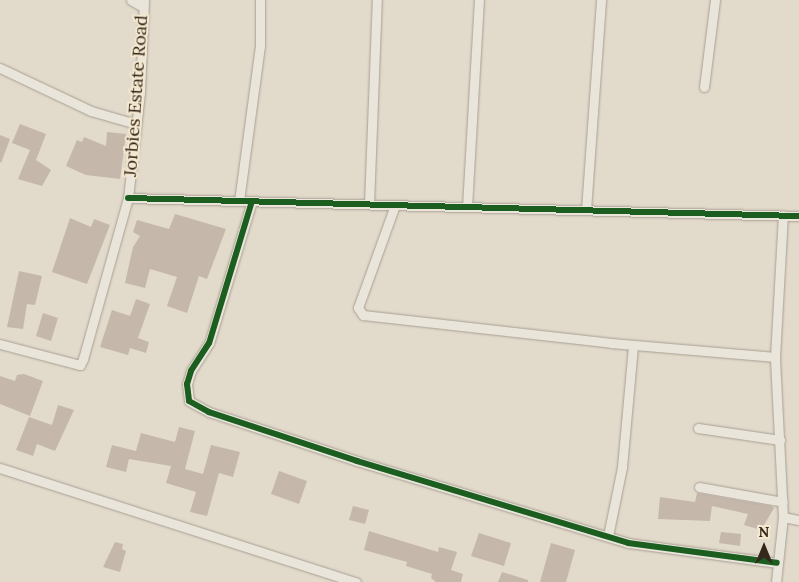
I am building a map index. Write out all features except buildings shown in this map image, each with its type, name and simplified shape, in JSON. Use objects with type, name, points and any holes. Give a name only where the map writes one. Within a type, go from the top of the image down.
[{"type":"street","points":[[131,0],[143,4]]},
{"type":"street","points":[[239,201],[260,46],[260,0]]},
{"type":"street","points":[[369,204],[377,0]]},
{"type":"street","points":[[467,207],[479,0]]},
{"type":"street","points":[[586,210],[601,0]]},
{"type":"street","points":[[704,86],[715,0]]},
{"type":"street","name":"Jorbies Estate Road","points":[[0,344],[80,366],[128,198],[136,124],[143,4]]},
{"type":"street","points":[[0,68],[91,111],[136,124]]},
{"type":"street","points":[[128,198],[799,216]]},
{"type":"street","points":[[252,201],[209,343],[191,371],[187,384],[190,401],[208,412],[356,461],[608,536],[652,548],[777,563]]},
{"type":"street","points":[[395,205],[358,308],[363,315],[632,345],[775,357]]},
{"type":"street","points":[[776,582],[783,517],[775,357],[783,215]]},
{"type":"street","points":[[608,536],[622,467],[632,345]]},
{"type":"street","points":[[698,428],[780,440]]},
{"type":"street","points":[[0,468],[356,582]]},
{"type":"street","points":[[699,486],[783,502]]},
{"type":"street","points":[[783,517],[799,520]]},
{"type":"cycle path","points":[[128,198],[799,216]]},
{"type":"cycle path","points":[[252,201],[209,343],[191,371],[187,384],[189,401],[209,412],[357,461],[628,543],[777,563]]}]
